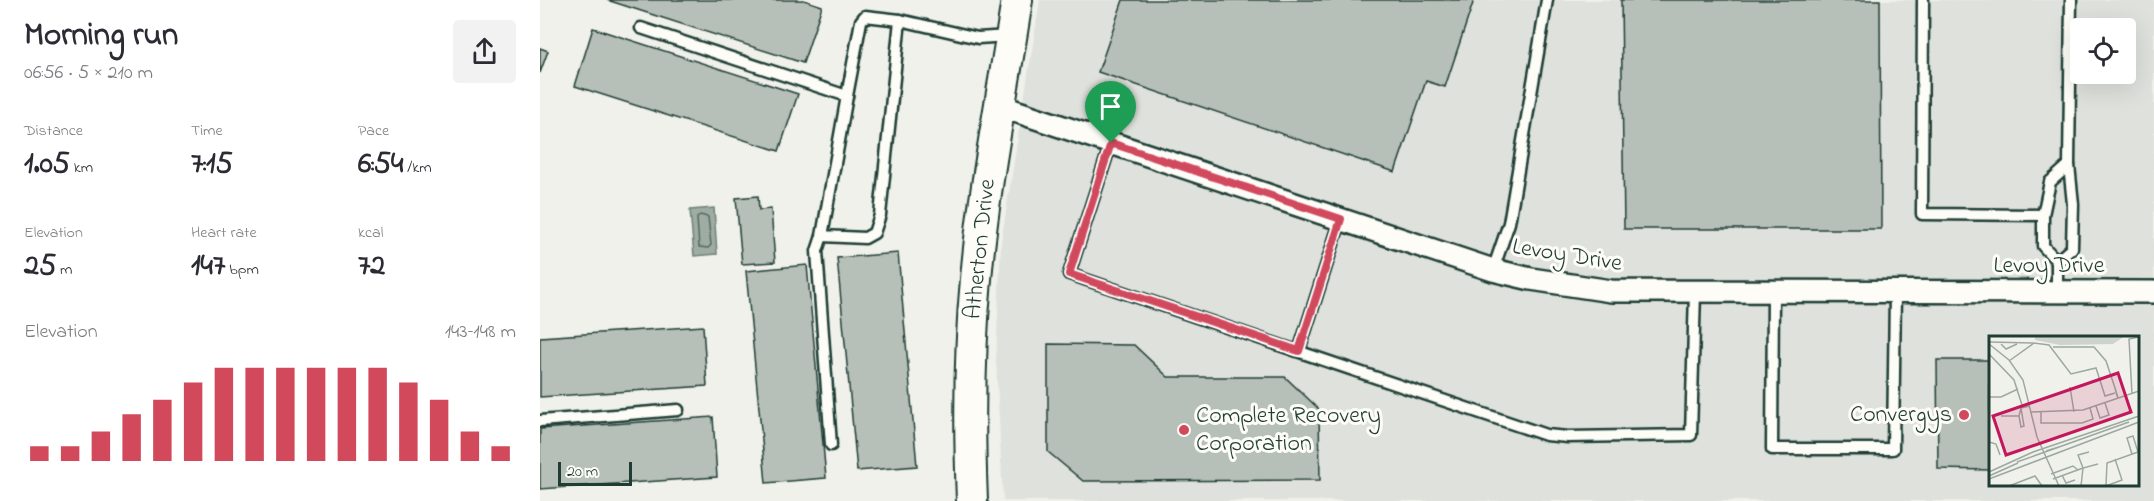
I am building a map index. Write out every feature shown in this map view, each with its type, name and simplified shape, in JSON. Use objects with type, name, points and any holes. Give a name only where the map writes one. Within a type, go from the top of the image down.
[{"type":"street","name":"Atherton Drive","points":[[972,501],[969,413],[972,334],[983,211],[1017,0]]},
{"type":"street","name":"Levoy Drive","points":[[1000,106],[1493,270],[1531,279],[1611,291],[2154,292]]},
{"type":"lane","points":[[1493,270],[1509,223],[1548,0]]},
{"type":"lane","points":[[1923,0],[1922,214],[2043,215]]},
{"type":"lane","points":[[2057,261],[2072,248],[2073,204],[2069,165],[2071,0]]},
{"type":"lane","points":[[831,445],[817,250],[822,236],[861,21],[865,16],[871,15],[978,38],[1011,36]]},
{"type":"lane","points":[[822,236],[865,238],[874,233],[878,225],[900,20]]},
{"type":"lane","points":[[641,28],[847,96]]},
{"type":"lane","points":[[1111,143],[1069,274],[1546,435],[1568,437],[1691,435],[1695,292]]},
{"type":"lane","points":[[2057,292],[2057,261],[2043,246],[2043,215],[2050,182],[2069,165]]},
{"type":"lane","points":[[1299,351],[1341,219]]},
{"type":"lane","points":[[1773,292],[1772,449],[1893,449],[1895,292]]},
{"type":"lane","points":[[540,421],[678,410]]},
{"type":"shaded area","points":[[1040,0],[2154,0],[2154,501],[1003,501],[996,360],[1001,242]]},
{"type":"water","points":[[714,208],[717,254],[694,256],[690,210]]},
{"type":"building","points":[[607,0],[804,0],[822,6],[803,63]]},
{"type":"building","points":[[1123,0],[1474,0],[1445,87],[1426,81],[1395,172],[1098,72]]},
{"type":"building","points":[[1621,0],[1880,0],[1881,229],[1624,229]]},
{"type":"building","points":[[593,28],[798,94],[779,151],[575,86]]},
{"type":"building","points":[[540,48],[548,51],[540,73]]},
{"type":"building","points":[[758,196],[759,210],[771,209],[775,262],[742,264],[736,198]]},
{"type":"building","points":[[898,253],[917,466],[857,471],[837,258]]},
{"type":"building","points":[[807,265],[826,478],[766,483],[746,271]]},
{"type":"building","points":[[703,326],[707,386],[540,397],[540,337]]},
{"type":"building","name":"Complete Recovery Corporation","points":[[1048,344],[1134,345],[1168,377],[1285,377],[1319,409],[1320,480],[1083,481],[1048,452]]},
{"type":"building","name":"Convergys","points":[[1937,360],[1989,360],[1989,470],[1938,469]]},
{"type":"building","points":[[713,417],[717,477],[540,489],[540,429]]},
{"type":"place","name":"Convergys","points":[[1964,415]]},
{"type":"place","name":"Complete Recovery Corporation","points":[[1184,430]]},
{"type":"route","points":[[1111,143],[1341,219],[1299,351],[1069,274],[1111,143]]}]
